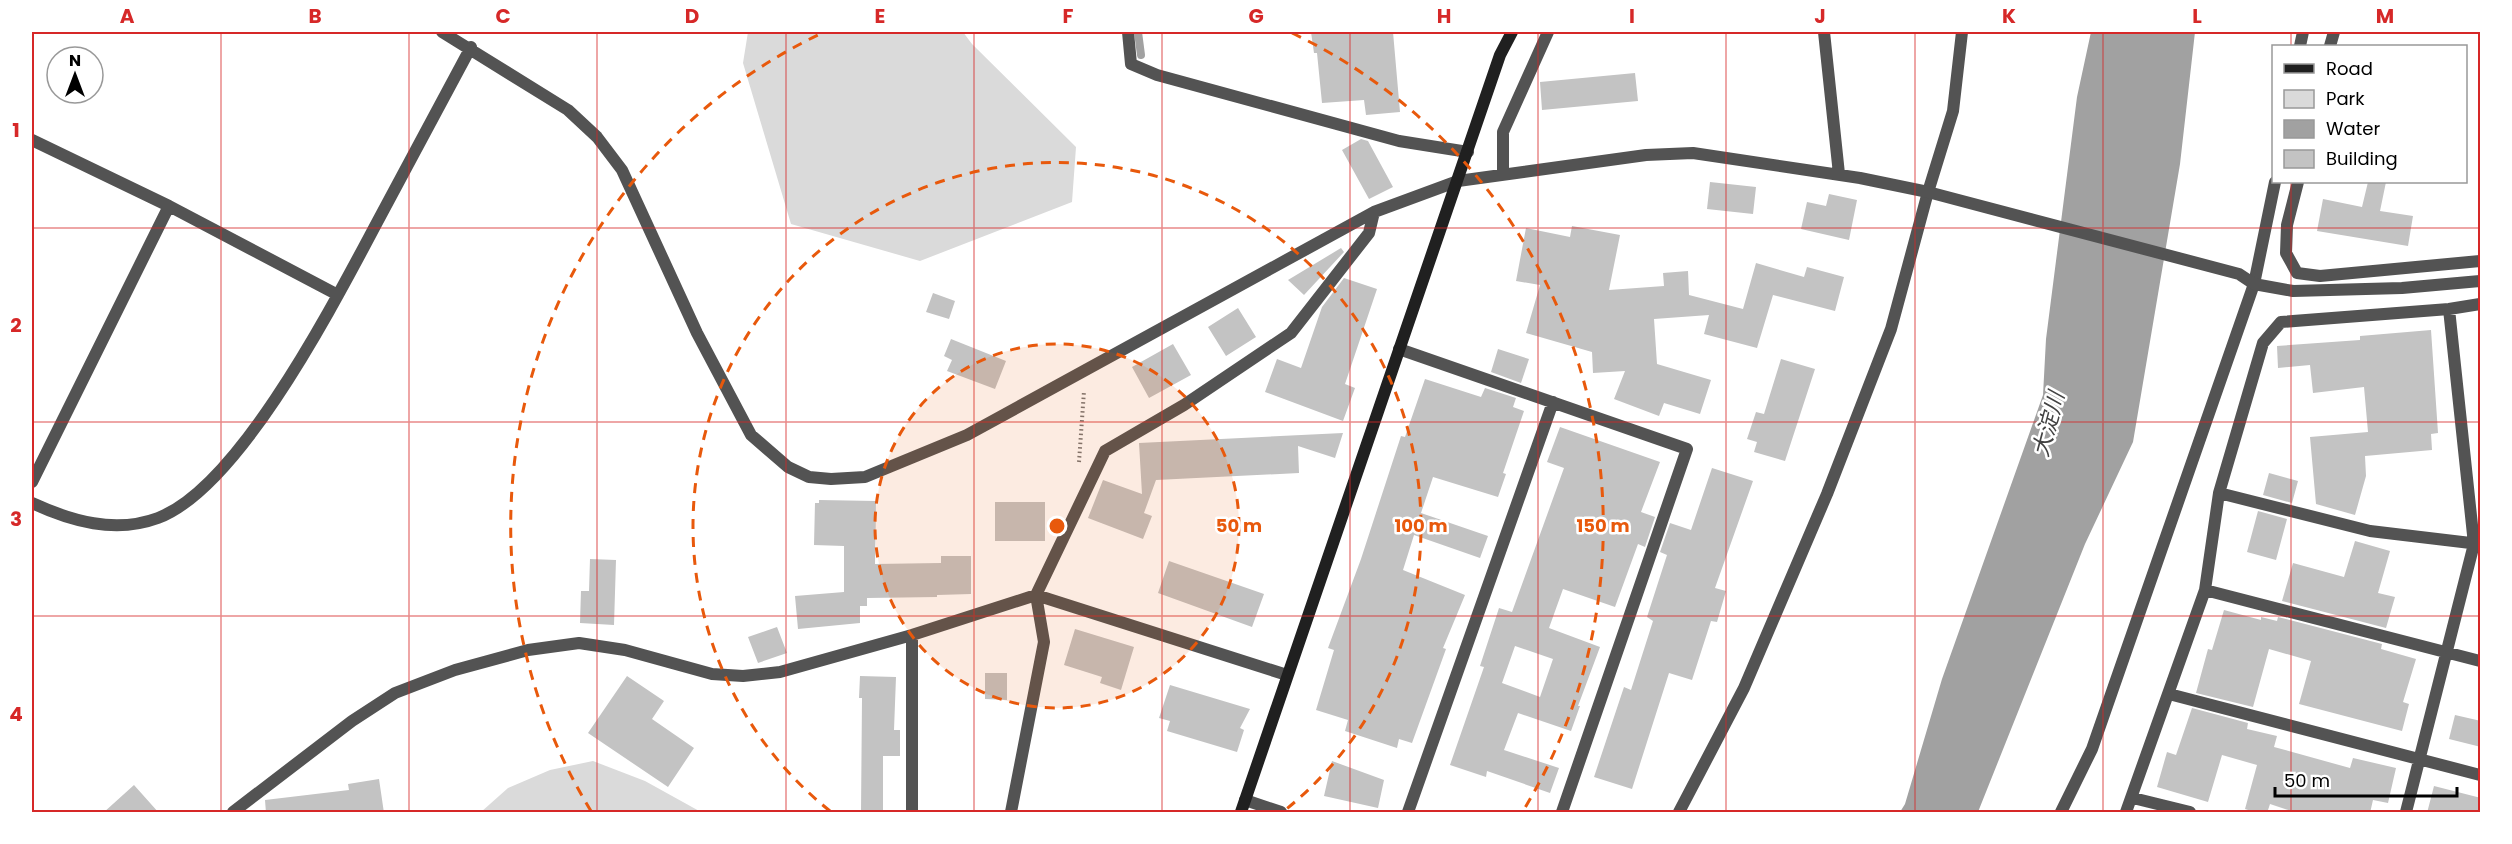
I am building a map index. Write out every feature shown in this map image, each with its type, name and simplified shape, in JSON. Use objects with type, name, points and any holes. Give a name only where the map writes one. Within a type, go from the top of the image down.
[{"type":"street","points":[[442,32],[471,47],[568,110],[597,137],[622,170],[697,333],[751,435],[788,467],[809,477],[831,479],[865,477],[967,435],[1374,212],[1458,181],[1646,155],[1693,153],[1839,174],[1928,192],[2239,274],[2254,284],[2293,291],[2402,288],[2481,281]]},
{"type":"street","points":[[1128,32],[1131,64],[1157,75],[1399,141],[1468,152]]},
{"type":"street","points":[[1240,813],[1500,55],[1512,32]]},
{"type":"street","points":[[1503,174],[1503,132],[1548,32]]},
{"type":"street","points":[[1824,32],[1839,174]]},
{"type":"street","points":[[1679,813],[1744,688],[1827,494],[1891,328],[1953,111],[1962,32]]},
{"type":"street","points":[[32,503],[66,519],[101,525],[130,525],[158,518],[199,494],[245,441],[300,360],[338,295],[471,47]]},
{"type":"street","points":[[32,140],[168,206],[338,295]]},
{"type":"street","points":[[2061,813],[2092,749],[2254,284],[2275,183]]},
{"type":"street","points":[[2298,183],[2287,225],[2286,253],[2297,273],[2320,276],[2481,261]]},
{"type":"street","points":[[32,482],[168,206]]},
{"type":"street","points":[[1011,813],[1044,642],[1036,595],[1105,451],[1184,405],[1291,333],[1369,233],[1374,212]]},
{"type":"street","points":[[2126,813],[2205,590],[2219,493],[2263,343],[2282,322],[2449,309],[2481,304]]},
{"type":"street","points":[[2406,813],[2418,758],[2477,544],[2449,309]]},
{"type":"street","points":[[1399,349],[1686,449],[1562,813]]},
{"type":"street","points":[[1408,813],[1553,402]]},
{"type":"street","points":[[2219,493],[2370,531],[2477,544]]},
{"type":"street","points":[[2205,590],[2481,661]]},
{"type":"street","points":[[233,813],[352,721],[395,693],[455,670],[528,650],[579,644],[625,650],[712,674],[743,676],[780,672],[912,635],[1036,595],[1287,675]]},
{"type":"street","points":[[912,635],[912,813]]},
{"type":"street","points":[[2169,694],[2481,775]]},
{"type":"street","points":[[2133,798],[2190,813]]},
{"type":"street","points":[[1245,800],[1281,813]]},
{"type":"path","points":[[1078,464],[1085,370]]},
{"type":"green space","points":[[748,32],[963,32],[972,44],[1076,147],[1072,202],[920,261],[791,224],[743,63]]},
{"type":"green space","points":[[593,761],[645,781],[701,812],[481,812],[508,788],[550,770]]},
{"type":"water","name":"大淀川","points":[[2091,32],[2195,32],[2180,164],[2133,442],[2085,544],[1978,812],[1900,812],[1905,804],[1942,679],[2043,395],[2046,339],[2077,97]]},
{"type":"building","points":[[1311,32],[1393,32],[1400,112],[1366,115],[1364,100],[1322,103],[1317,53],[1314,53]]},
{"type":"building","points":[[1635,73],[1638,101],[1542,110],[1540,82]]},
{"type":"building","points":[[1361,139],[1368,141],[1393,187],[1369,199],[1342,150]]},
{"type":"building","points":[[1710,182],[1756,187],[1753,214],[1707,209]]},
{"type":"building","points":[[2368,183],[2386,183],[2380,211],[2413,216],[2408,246],[2317,231],[2323,199],[2362,207]]},
{"type":"building","points":[[1829,194],[1857,200],[1849,240],[1801,229],[1807,202],[1826,206]]},
{"type":"building","points":[[1572,226],[1620,235],[1609,290],[1664,286],[1663,273],[1688,271],[1689,295],[1743,309],[1756,263],[1804,277],[1807,267],[1844,277],[1835,311],[1773,295],[1757,348],[1704,334],[1709,315],[1654,319],[1657,364],[1711,380],[1700,414],[1664,403],[1659,416],[1614,399],[1625,371],[1593,373],[1592,352],[1526,333],[1540,285],[1516,281],[1526,228],[1570,237]]},
{"type":"building","points":[[1341,248],[1344,252],[1304,295],[1288,280]]},
{"type":"building","points":[[1344,278],[1377,289],[1345,384],[1355,388],[1343,421],[1265,392],[1277,359],[1301,368],[1322,307]]},
{"type":"building","points":[[933,293],[955,301],[949,319],[926,312]]},
{"type":"building","points":[[1238,308],[1256,337],[1226,356],[1208,327]]},
{"type":"building","points":[[2431,330],[2438,433],[2431,434],[2432,450],[2365,456],[2366,476],[2355,515],[2316,504],[2310,437],[2368,432],[2364,387],[2313,393],[2310,365],[2278,368],[2277,346],[2360,340],[2360,336]]},
{"type":"building","points":[[951,339],[1006,361],[995,389],[947,371],[952,360],[944,356]]},
{"type":"building","points":[[1173,344],[1191,375],[1149,398],[1132,367]]},
{"type":"building","points":[[1498,349],[1529,359],[1521,383],[1491,372]]},
{"type":"building","points":[[1781,359],[1815,369],[1785,461],[1754,452],[1757,442],[1747,439],[1756,412],[1764,414]]},
{"type":"building","points":[[1425,379],[1481,397],[1485,388],[1516,398],[1513,407],[1524,411],[1503,473],[1506,474],[1498,497],[1433,477],[1421,513],[1488,536],[1480,558],[1414,535],[1403,570],[1465,595],[1443,648],[1446,649],[1412,743],[1399,739],[1397,748],[1345,731],[1348,720],[1316,710],[1334,650],[1328,648],[1361,559],[1401,436],[1405,437]]},
{"type":"building","points":[[1560,427],[1660,462],[1641,512],[1655,517],[1645,547],[1638,544],[1615,607],[1563,589],[1549,628],[1600,647],[1571,731],[1518,713],[1504,750],[1559,768],[1550,793],[1487,771],[1486,777],[1450,765],[1484,667],[1480,666],[1499,608],[1512,612],[1564,468],[1547,462]],"holes":[[[1515,646],[1553,659],[1540,697],[1502,683]]]},
{"type":"building","points":[[1343,433],[1335,458],[1298,446],[1299,473],[1156,480],[1144,513],[1152,516],[1143,539],[1088,518],[1103,480],[1142,494],[1139,443]]},
{"type":"building","points":[[1712,468],[1753,481],[1715,588],[1726,591],[1717,622],[1711,621],[1692,680],[1669,673],[1632,789],[1594,777],[1624,687],[1631,690],[1653,621],[1647,617],[1667,555],[1660,552],[1670,523],[1691,530]]},
{"type":"building","points":[[2269,473],[2298,481],[2292,503],[2263,495]]},
{"type":"building","points":[[819,500],[876,501],[875,564],[941,563],[941,556],[971,556],[971,594],[867,598],[867,606],[860,606],[860,623],[798,629],[795,596],[844,592],[844,546],[814,545],[815,503],[819,503]]},
{"type":"building","points":[[995,502],[1045,502],[1045,541],[995,541]]},
{"type":"building","points":[[2258,511],[2287,519],[2276,560],[2247,552]]},
{"type":"building","points":[[2355,541],[2390,551],[2378,593],[2395,597],[2386,628],[2282,601],[2293,563],[2344,577]]},
{"type":"building","points":[[590,559],[616,560],[614,625],[580,623],[581,591],[589,591]]},
{"type":"building","points":[[1169,561],[1264,594],[1252,627],[1158,593]]},
{"type":"building","points":[[2224,610],[2261,620],[2261,617],[2277,621],[2278,617],[2382,644],[2381,649],[2416,659],[2403,702],[2409,704],[2402,731],[2299,704],[2311,661],[2269,649],[2253,707],[2196,693],[2208,649],[2212,650]]},
{"type":"building","points":[[777,627],[787,653],[758,663],[748,637]]},
{"type":"building","points":[[1075,629],[1134,647],[1121,690],[1100,683],[1102,677],[1064,665]]},
{"type":"building","points":[[985,673],[1007,673],[1007,700],[985,699]]},
{"type":"building","points":[[627,676],[664,701],[652,719],[694,748],[668,787],[588,733]]},
{"type":"building","points":[[860,676],[896,677],[894,730],[900,730],[900,756],[883,756],[883,813],[861,813],[862,698],[859,698]]},
{"type":"building","points":[[1170,685],[1250,709],[1240,728],[1244,730],[1237,752],[1167,731],[1170,721],[1159,718]]},
{"type":"building","points":[[2192,708],[2248,723],[2247,729],[2277,736],[2274,747],[2350,768],[2353,758],[2396,768],[2388,803],[2373,800],[2370,813],[2297,813],[2270,804],[2267,813],[2257,813],[2245,809],[2257,765],[2222,755],[2208,802],[2157,787],[2167,752],[2176,755]]},
{"type":"building","points":[[2455,715],[2481,721],[2481,747],[2449,739]]},
{"type":"building","points":[[1332,761],[1384,780],[1378,808],[1324,796]]},
{"type":"building","points":[[379,779],[384,813],[266,813],[265,800],[349,790],[348,784]]},
{"type":"building","points":[[134,785],[159,813],[103,813]]},
{"type":"building","points":[[2434,786],[2481,798],[2481,813],[2427,813]]},
{"type":"waterway","points":[[1138,32],[1141,55]]}]
